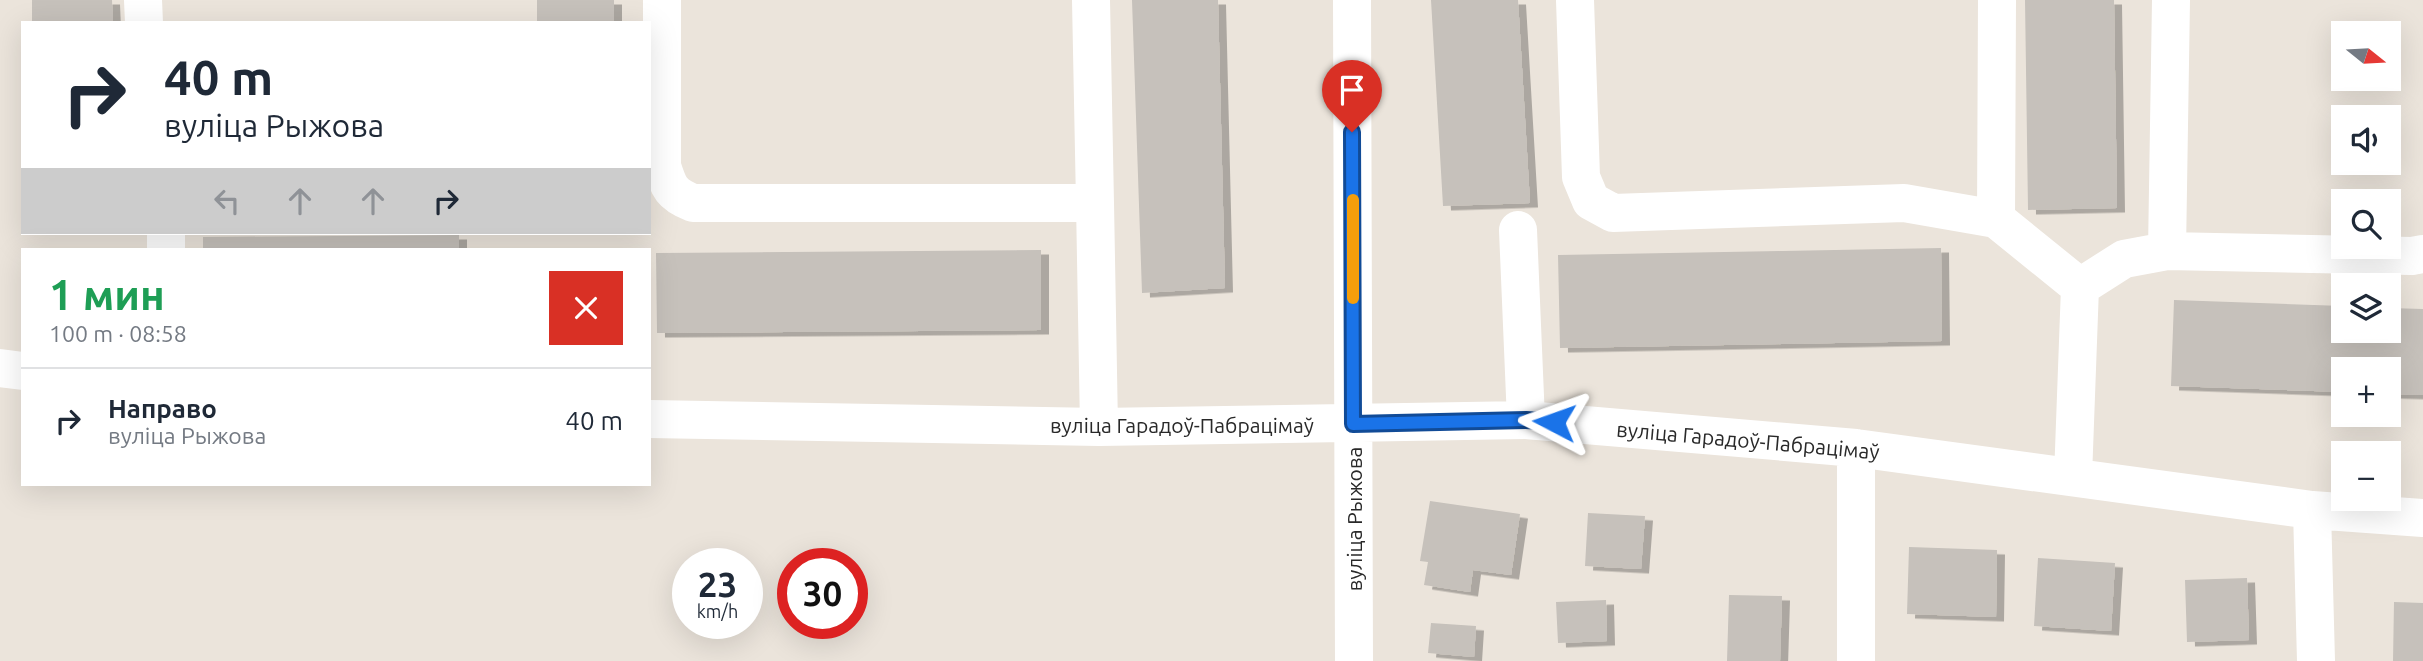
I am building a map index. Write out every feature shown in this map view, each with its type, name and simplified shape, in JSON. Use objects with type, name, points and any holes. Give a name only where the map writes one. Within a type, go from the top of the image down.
[{"type":"street","points":[[143,0],[144,21]]},
{"type":"street","points":[[662,0],[662,166],[668,186],[676,196],[693,202],[1095,203]]},
{"type":"street","points":[[1091,0],[1099,427]]},
{"type":"street","name":"вуліца Рыжова","points":[[1352,0],[1354,661]]},
{"type":"street","points":[[1575,0],[1581,177],[1591,201],[1613,213],[1904,204],[1996,219],[2080,287]]},
{"type":"street","points":[[1996,219],[1997,0]]},
{"type":"street","points":[[2167,251],[2171,0]]},
{"type":"street","points":[[1518,230],[1526,420]]},
{"type":"street","points":[[2080,287],[2124,259],[2167,251],[2412,256],[2423,254]]},
{"type":"street","points":[[2073,477],[2080,287]]},
{"type":"street","points":[[0,368],[21,371]]},
{"type":"street","name":"вуліца Гарадоў-Пабрацімаў","points":[[651,419],[1099,427],[1526,420],[1856,449],[2312,510],[2423,518]]},
{"type":"street","points":[[1856,449],[1856,661]]},
{"type":"street","points":[[2312,510],[2316,661]]},
{"type":"building","points":[[32,0],[112,0],[113,21],[32,21]]},
{"type":"building","points":[[537,0],[614,0],[614,21],[537,21]]},
{"type":"building","points":[[1132,0],[1218,0],[1225,288],[1142,293]]},
{"type":"building","points":[[1431,0],[1518,0],[1530,203],[1443,206]]},
{"type":"building","points":[[2025,0],[2114,0],[2117,208],[2028,210]]},
{"type":"building","points":[[459,235],[459,248],[203,248],[203,237]]},
{"type":"building","points":[[1941,248],[1942,341],[1560,348],[1558,255]]},
{"type":"building","points":[[1041,250],[1041,330],[657,333],[656,253]]},
{"type":"building","points":[[2174,300],[2331,306],[2331,343],[2401,343],[2401,308],[2423,309],[2423,395],[2401,394],[2401,357],[2331,357],[2331,392],[2171,386]]},
{"type":"building","points":[[1430,501],[1520,514],[1511,575],[1473,570],[1470,592],[1424,585],[1428,562],[1420,561]]},
{"type":"building","points":[[1588,513],[1645,516],[1641,569],[1585,566]]},
{"type":"building","points":[[1909,547],[1997,550],[1996,617],[1907,614]]},
{"type":"building","points":[[2038,558],[2115,563],[2111,631],[2034,626]]},
{"type":"building","points":[[2247,578],[2249,640],[2187,642],[2185,580]]},
{"type":"building","points":[[1729,595],[1782,596],[1780,661],[1727,661]]},
{"type":"building","points":[[1606,600],[1607,641],[1558,643],[1556,602]]},
{"type":"building","points":[[2394,602],[2423,603],[2423,661],[2393,661]]},
{"type":"building","points":[[1431,623],[1476,626],[1474,657],[1428,653]]},
{"type":"slow traffic","points":[[1353,200],[1353,298]]},
{"type":"route","points":[[1352,132],[1353,424],[1526,420],[1554,422]]}]
